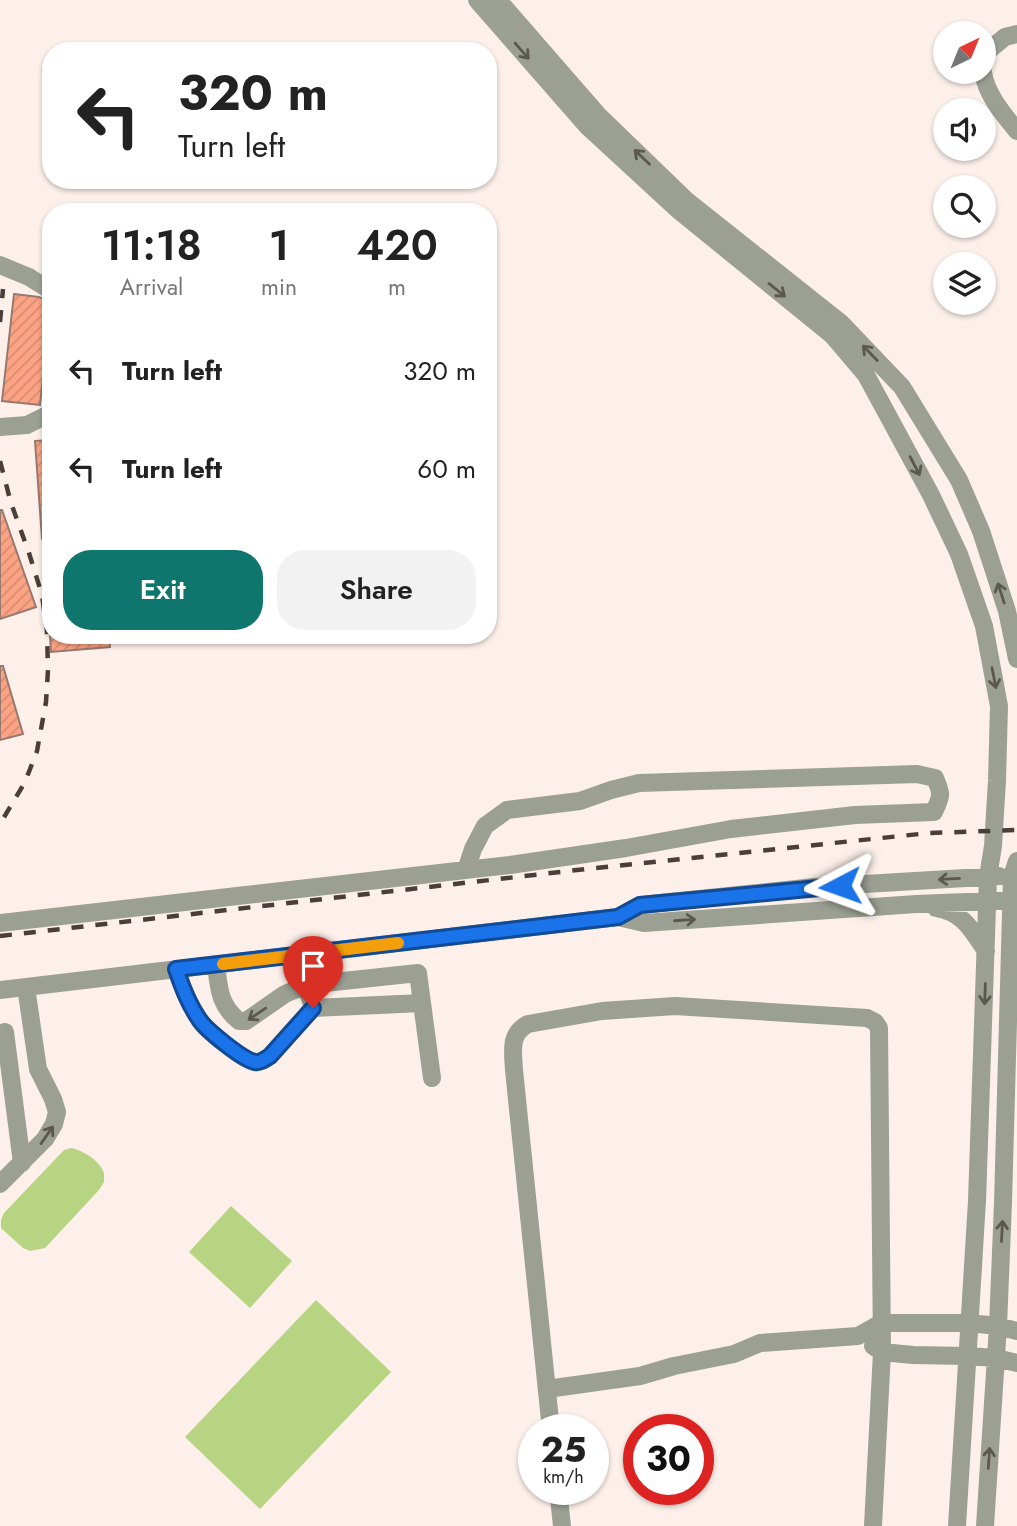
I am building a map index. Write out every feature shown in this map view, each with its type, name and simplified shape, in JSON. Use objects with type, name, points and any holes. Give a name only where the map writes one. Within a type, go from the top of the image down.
[{"type":"street","points":[[477,0],[504,20],[686,200],[841,323],[902,387],[965,493],[981,531],[1007,611],[1017,659]]},
{"type":"street","points":[[498,0],[504,20],[588,127],[677,209],[832,335],[866,375],[931,495],[959,554],[984,626],[999,706],[997,781],[988,877],[977,1201],[957,1526]]},
{"type":"street","points":[[996,44],[1005,37],[1017,34]]},
{"type":"street","points":[[985,84],[1002,114],[1017,131]]},
{"type":"street","points":[[0,265],[42,285]]},
{"type":"street","points":[[879,398],[902,387]]},
{"type":"street","points":[[0,427],[27,425],[42,418]]},
{"type":"street","points":[[0,923],[466,870],[626,848],[731,829],[855,816],[934,812],[941,792],[935,778],[917,774],[639,783],[580,801],[507,810],[485,826],[466,870]]},
{"type":"street","points":[[618,917],[640,905],[815,887],[988,877],[1015,871],[998,1326],[985,1526]]},
{"type":"street","points":[[0,990],[618,917],[644,923],[916,904],[1015,900]]},
{"type":"street","points":[[916,904],[950,911],[958,916],[967,923],[986,951]]},
{"type":"street","points":[[216,965],[221,999],[228,1013],[239,1021],[246,1021],[285,995],[306,985],[418,973],[432,1078]]},
{"type":"street","points":[[176,969],[188,1001],[200,1022],[242,1056],[255,1062],[270,1056],[313,1008],[422,1003]]},
{"type":"street","points":[[306,985],[313,1008]]},
{"type":"street","points":[[0,1184],[45,1139],[54,1124],[57,1112],[38,1069],[26,987]]},
{"type":"street","points":[[549,1414],[513,1049],[513,1039],[521,1028],[602,1011],[675,1006],[867,1018],[879,1028],[882,1352],[873,1526]]},
{"type":"street","points":[[22,1163],[3,1032],[32,1031]]},
{"type":"street","points":[[977,1201],[1003,1203]]},
{"type":"street","points":[[913,1355],[916,1322]]},
{"type":"street","points":[[547,1388],[640,1376],[734,1354],[760,1343],[858,1336],[881,1323],[970,1323],[1017,1331]]},
{"type":"street","points":[[858,1336],[882,1352],[996,1358],[1017,1363]]},
{"type":"street","points":[[560,1505],[562,1526]]},
{"type":"green space","points":[[71,1148],[84,1153],[100,1165],[104,1172],[104,1182],[45,1248],[30,1251],[23,1248],[1,1228],[4,1213],[64,1150]]},
{"type":"green space","points":[[231,1206],[292,1261],[250,1308],[189,1252]]},
{"type":"green space","points":[[316,1300],[391,1372],[260,1509],[185,1437]]},
{"type":"building","points":[[14,294],[39,297],[42,298],[40,405],[2,401]]},
{"type":"building","points":[[35,441],[42,441],[42,539]]},
{"type":"building","points":[[0,510],[36,607],[0,619]]},
{"type":"building","points":[[51,644],[110,644],[110,647],[51,652]]},
{"type":"building","points":[[0,666],[3,666],[23,734],[0,740]]},
{"type":"railway","points":[[0,322],[3,289]]},
{"type":"railway","points":[[0,461],[42,595]]},
{"type":"railway","points":[[0,824],[25,782],[37,751],[46,702],[47,644]]},
{"type":"railway","points":[[0,936],[929,833],[1017,830]]},
{"type":"slow traffic","points":[[223,964],[398,943]]},
{"type":"route","points":[[313,1008],[270,1056],[255,1062],[242,1056],[200,1022],[188,1001],[176,969],[618,917],[640,905],[840,886]]}]
